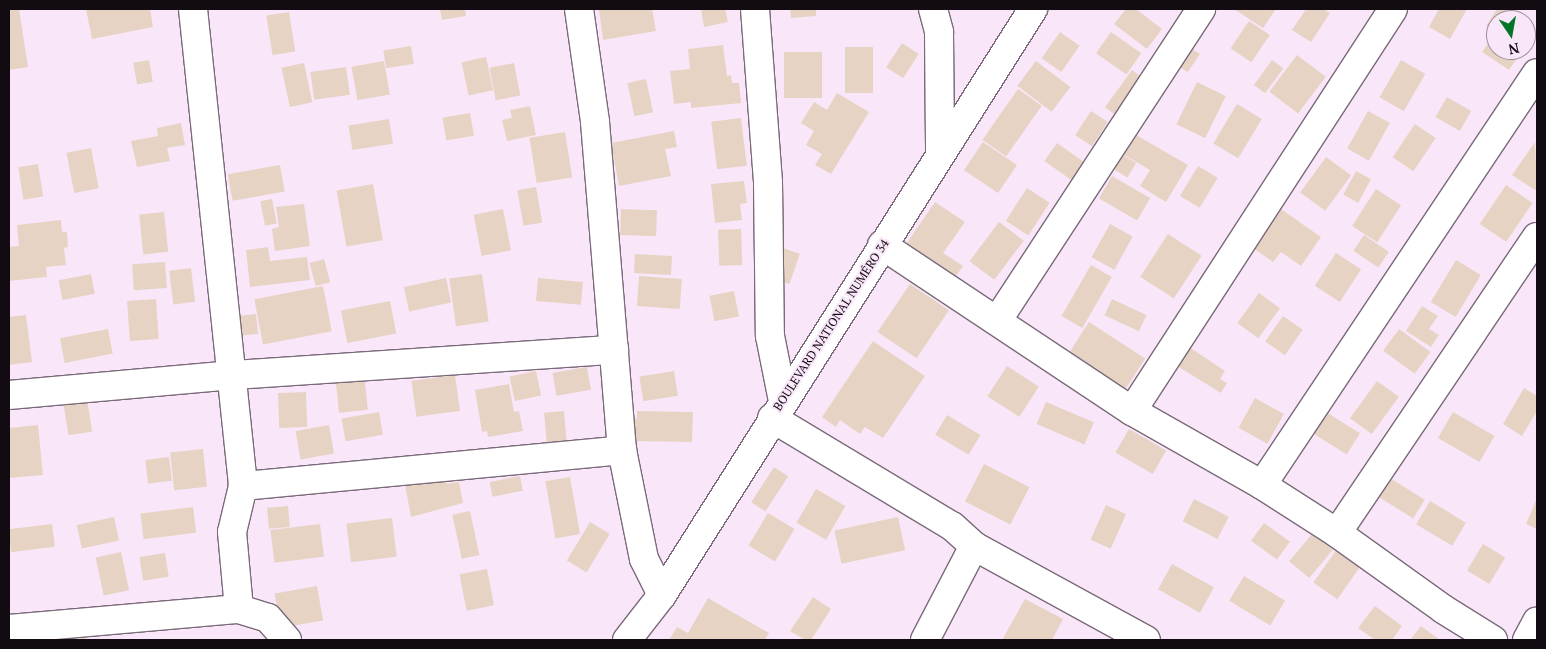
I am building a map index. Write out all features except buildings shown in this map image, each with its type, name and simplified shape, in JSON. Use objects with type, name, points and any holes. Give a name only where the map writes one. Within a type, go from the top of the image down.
[{"type":"street","points":[[193,9],[233,375],[243,486],[232,532],[239,609]]},
{"type":"street","points":[[579,9],[595,122],[622,450],[644,559],[662,595]]},
{"type":"street","points":[[755,9],[768,182],[770,336],[777,409],[952,526],[974,546],[1146,640]]},
{"type":"street","points":[[933,9],[938,32],[940,154]]},
{"type":"street","name":"BOULEVARD NATIONAL NUMÉRO 34","points":[[628,640],[662,595],[777,409],[1033,9]]},
{"type":"street","points":[[997,320],[1201,9]]},
{"type":"street","points":[[1132,411],[1393,9]]},
{"type":"street","points":[[1262,485],[1537,73]]},
{"type":"street","points":[[1337,533],[1537,237]]},
{"type":"street","points":[[882,245],[1132,411],[1262,485],[1337,533],[1442,610],[1493,640]]},
{"type":"street","points":[[9,395],[233,375],[614,350]]},
{"type":"street","points":[[243,486],[622,450]]},
{"type":"street","points":[[925,640],[974,546]]},
{"type":"street","points":[[9,629],[239,609],[268,618],[287,640]]},
{"type":"street","points":[[1527,640],[1537,621]]}]
